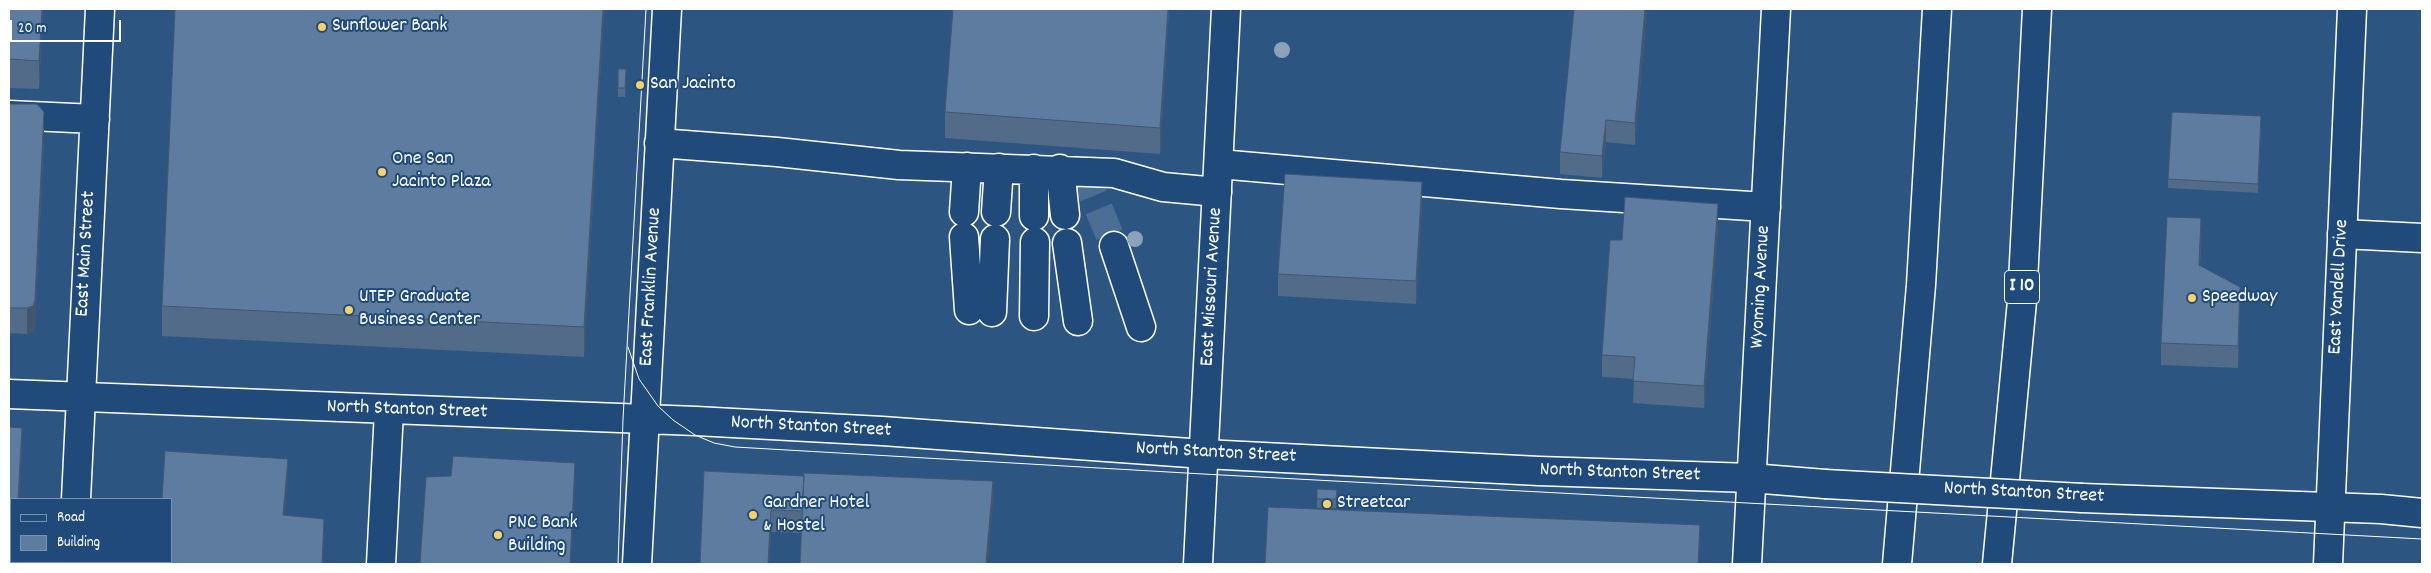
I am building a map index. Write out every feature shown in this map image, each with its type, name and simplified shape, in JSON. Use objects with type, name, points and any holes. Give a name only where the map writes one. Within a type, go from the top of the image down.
[{"type":"main road","name":"East Main Street","points":[[76,498],[100,9]]},
{"type":"main road","name":"East Franklin Avenue","points":[[637,564],[659,143],[668,9]]},
{"type":"main road","name":"East Missouri Avenue","points":[[1198,564],[1226,9]]},
{"type":"main road","name":"Wyoming Avenue","points":[[1747,564],[1776,9]]},
{"type":"main road","points":[[1897,564],[1921,285],[1937,9]]},
{"type":"main road","name":"I 10","points":[[1997,564],[2022,301],[2037,9]]},
{"type":"main road","name":"East Yandell Drive","points":[[2328,564],[2352,9]]},
{"type":"main road","points":[[9,114],[95,119]]},
{"type":"main road","points":[[659,143],[777,152],[899,165],[1059,169],[1114,173],[1163,187],[1217,192]]},
{"type":"main road","points":[[1219,164],[1561,194],[1766,207]]},
{"type":"main road","points":[[967,167],[964,224],[981,311],[995,239]]},
{"type":"main road","points":[[996,212],[1000,168]]},
{"type":"main road","points":[[1059,169],[1064,216]]},
{"type":"main road","points":[[1034,316],[1035,229],[1059,169]]},
{"type":"main road","points":[[2342,234],[2422,238]]},
{"type":"main road","points":[[1067,243],[1078,321]]},
{"type":"main road","points":[[1114,246],[1141,327]]},
{"type":"main road","name":"North Stanton Street","points":[[9,394],[389,411],[644,419],[882,432],[1204,454],[1539,471],[1751,478],[1825,484],[2082,498],[2164,499],[2381,509],[2422,513]]},
{"type":"main road","points":[[381,564],[389,411]]},
{"type":"building","points":[[9,9],[42,9],[39,61],[9,59]]},
{"type":"building","name":"One San Jacinto Plaza","points":[[175,9],[603,9],[584,327],[162,306]]},
{"type":"building","points":[[953,9],[1168,9],[1160,128],[945,112]]},
{"type":"building","points":[[1574,9],[1645,9],[1635,123],[1606,120],[1602,156],[1560,152]]},
{"type":"building","points":[[618,69],[626,69],[625,88],[618,88]]},
{"type":"building","points":[[9,104],[37,104],[44,112],[35,300],[33,306],[27,308],[9,308]]},
{"type":"building","points":[[2172,112],[2261,116],[2258,184],[2168,179]]},
{"type":"building","points":[[1285,174],[1422,182],[1416,281],[1278,274]]},
{"type":"building","points":[[1625,197],[1718,204],[1704,386],[1633,381],[1635,357],[1602,355],[1610,240],[1622,240]]},
{"type":"building","name":"Speedway","points":[[2167,217],[2201,218],[2199,265],[2240,287],[2238,346],[2161,343]]},
{"type":"building","points":[[9,427],[22,428],[18,498],[10,498],[10,563],[15,564],[9,564]]},
{"type":"building","points":[[165,451],[288,459],[283,515],[324,519],[322,564],[158,564],[172,563],[172,498],[162,498]]},
{"type":"building","name":"PNC Bank Building","points":[[453,456],[575,463],[570,564],[420,564],[426,477],[451,476]]},
{"type":"building","name":"Gardner Hotel & Hostel","points":[[704,471],[804,476],[802,511],[771,510],[768,564],[700,564]]},
{"type":"building","points":[[804,473],[993,481],[986,564],[800,564]]},
{"type":"building","points":[[1317,489],[1337,490],[1336,499],[1317,499]]},
{"type":"building","points":[[1268,507],[1700,525],[1698,564],[1265,564]]},
{"type":"tunnel","points":[[1083,170],[1114,246]]},
{"type":"tram line","points":[[618,564],[623,419],[646,9]]},
{"type":"tram line","points":[[628,347],[639,379],[658,406],[673,420],[695,435],[714,443],[735,447],[2422,539]]},
{"type":"place","name":"Sunflower Bank","points":[[322,27]]},
{"type":"place","name":"San Jacinto","points":[[640,85]]},
{"type":"place","name":"One San Jacinto Plaza","points":[[382,172]]},
{"type":"place","name":"Speedway","points":[[2192,298]]},
{"type":"place","name":"UTEP Graduate Business Center","points":[[349,310]]},
{"type":"place","name":"Streetcar","points":[[1327,504]]},
{"type":"place","name":"Gardner Hotel & Hostel","points":[[753,515]]},
{"type":"place","name":"PNC Bank Building","points":[[498,535]]}]
